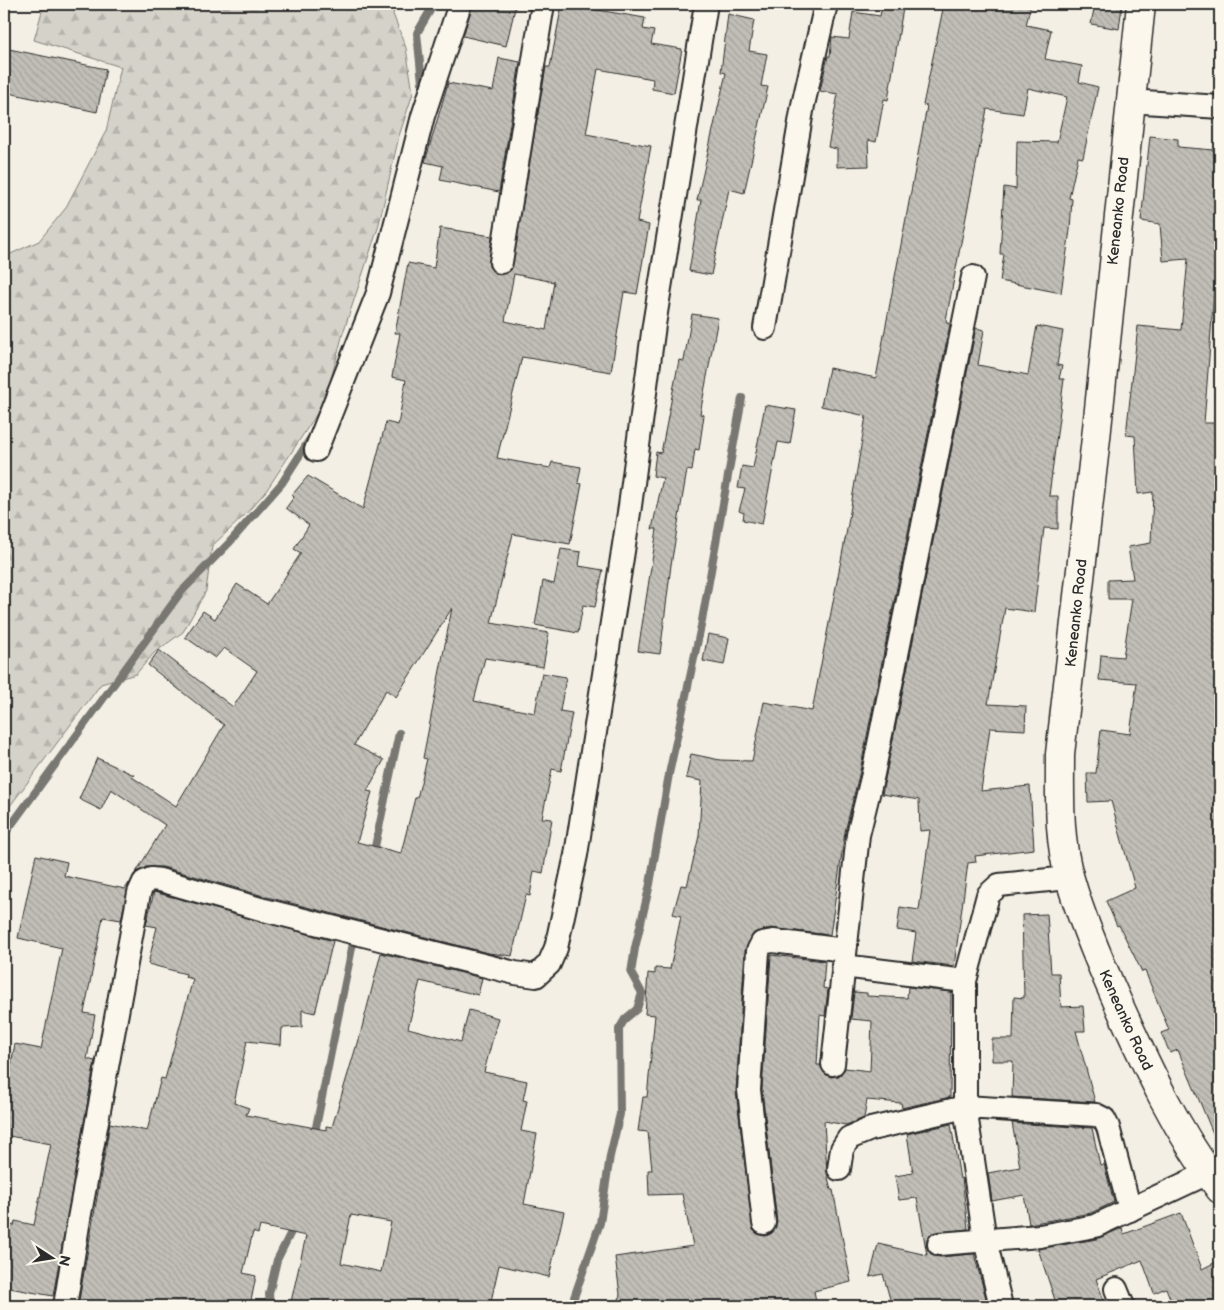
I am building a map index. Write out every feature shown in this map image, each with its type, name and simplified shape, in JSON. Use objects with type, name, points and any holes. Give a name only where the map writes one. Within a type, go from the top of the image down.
[{"type":"street","points":[[316,450],[378,293],[423,116],[460,4]]},
{"type":"street","points":[[501,262],[542,4]]},
{"type":"street","points":[[65,1306],[139,893],[144,882],[151,879],[160,880],[264,910],[515,974],[536,976],[549,964],[556,948],[576,854],[629,516],[654,325],[706,4]]},
{"type":"street","points":[[765,328],[803,105],[826,4]]},
{"type":"street","name":"Keneanko Road","points":[[1141,4],[1129,101],[1096,438],[1060,754],[1060,797],[1069,878],[1100,961],[1152,1078],[1214,1181]]},
{"type":"street","points":[[1129,101],[1220,107]]},
{"type":"street","points":[[833,1064],[858,835],[873,774],[973,277]]},
{"type":"street","points":[[1001,1306],[985,1240],[965,1107],[965,981],[988,895],[998,885],[1069,878]]},
{"type":"street","points":[[764,1223],[749,1090],[758,950],[762,942],[773,941],[844,958],[965,981]]},
{"type":"street","points":[[839,1169],[842,1148],[849,1138],[871,1129],[965,1107],[1096,1115],[1104,1119],[1130,1210]]},
{"type":"street","points":[[939,1244],[1040,1236],[1095,1226],[1130,1210],[1214,1181]]},
{"type":"green space","points":[[44,4],[397,4],[393,14],[406,48],[413,93],[399,136],[378,228],[343,333],[330,383],[320,409],[266,491],[244,516],[212,546],[206,591],[183,632],[154,653],[136,674],[101,684],[4,814],[4,257],[39,241],[65,209],[106,131],[121,67],[34,40]]},
{"type":"building","points":[[473,4],[516,4],[506,46],[463,36]]},
{"type":"building","points":[[562,4],[645,18],[643,29],[654,31],[651,44],[682,49],[674,93],[652,89],[653,79],[598,69],[586,134],[651,146],[637,222],[649,225],[637,294],[624,292],[611,372],[522,357],[497,458],[550,468],[552,462],[581,467],[578,483],[582,484],[570,544],[513,534],[491,623],[549,633],[543,667],[485,658],[474,701],[535,713],[542,673],[566,677],[560,711],[572,713],[561,771],[552,769],[542,818],[552,819],[543,873],[534,871],[530,896],[526,895],[512,956],[488,953],[267,897],[163,867],[146,867],[135,874],[165,825],[111,789],[101,810],[79,799],[97,758],[134,775],[132,777],[176,806],[224,725],[148,665],[159,650],[233,707],[257,671],[224,648],[215,658],[185,637],[203,611],[215,619],[237,584],[267,604],[301,553],[294,549],[309,525],[286,508],[294,497],[292,495],[308,476],[363,509],[386,422],[398,425],[406,380],[392,377],[400,333],[395,333],[408,263],[434,268],[440,228],[492,236],[489,267],[499,275],[511,270],[546,67],[550,67]],"holes":[[[514,274],[554,282],[546,330],[505,321]],[[452,608],[423,758],[427,759],[401,853],[357,842],[372,792],[367,791],[384,760],[354,745],[386,690],[396,697]]]},
{"type":"building","points":[[944,4],[1031,4],[1026,25],[1051,30],[1045,59],[1082,66],[1079,82],[1098,87],[1083,158],[1078,157],[1069,198],[1072,199],[1070,230],[1061,293],[1000,281],[1004,254],[1000,254],[1004,187],[1016,189],[1017,141],[1057,142],[1067,97],[1028,88],[1023,114],[987,109],[946,320],[950,324],[860,771],[845,832],[830,935],[771,928],[754,933],[745,950],[736,1091],[753,1230],[759,1235],[766,1236],[772,1233],[777,1222],[762,1090],[771,955],[825,961],[823,988],[828,989],[825,1016],[820,1015],[817,1065],[820,1065],[825,1074],[831,1077],[839,1076],[845,1068],[870,1071],[872,1021],[851,1019],[854,992],[867,993],[867,996],[907,998],[908,987],[951,992],[950,1097],[902,1108],[901,1103],[867,1100],[864,1118],[846,1125],[824,1121],[827,1173],[831,1190],[833,1190],[851,1282],[814,1291],[817,1306],[618,1306],[620,1294],[615,1257],[693,1246],[682,1194],[649,1195],[648,1170],[652,1170],[648,1132],[638,1131],[643,1097],[647,1097],[655,1015],[645,1014],[648,973],[655,974],[655,968],[670,969],[681,916],[673,914],[681,885],[687,886],[699,836],[702,781],[686,778],[691,754],[720,760],[752,761],[764,702],[812,711],[848,524],[866,416],[821,406],[829,368],[876,378],[927,106],[923,105]]},
{"type":"building","points":[[1095,4],[1122,6],[1119,29],[1091,24]]},
{"type":"building","points":[[882,5],[903,8],[888,100],[884,99],[876,142],[868,140],[869,166],[837,167],[837,149],[828,147],[838,94],[820,91],[828,56],[830,56],[832,37],[849,39],[853,12],[880,16]]},
{"type":"building","points":[[728,14],[754,20],[749,51],[767,54],[761,86],[768,87],[744,193],[729,189],[711,275],[689,271],[701,200],[697,200],[726,73],[721,72]]},
{"type":"building","points":[[4,48],[106,69],[97,112],[4,92]]},
{"type":"building","points":[[499,58],[520,62],[499,192],[440,180],[443,166],[425,162],[448,83],[493,91]]},
{"type":"building","points":[[1150,136],[1178,139],[1178,147],[1214,150],[1218,184],[1220,183],[1220,264],[1216,265],[1204,423],[1220,423],[1220,1150],[1178,1050],[1170,1053],[1161,1033],[1169,1030],[1145,971],[1142,972],[1106,901],[1135,888],[1111,801],[1088,802],[1087,773],[1096,773],[1101,730],[1130,734],[1137,683],[1099,680],[1101,655],[1123,657],[1132,599],[1108,599],[1108,580],[1133,579],[1128,547],[1151,543],[1153,492],[1138,494],[1135,436],[1126,435],[1138,326],[1181,330],[1188,259],[1163,261],[1160,224],[1141,221]]},
{"type":"building","points":[[692,314],[718,318],[700,414],[704,415],[699,450],[695,449],[692,471],[687,470],[671,565],[660,654],[638,651],[657,529],[652,529],[663,478],[653,476],[656,452],[661,453],[679,360],[684,361]]},
{"type":"building","points":[[1037,326],[1063,331],[1057,365],[1062,366],[1059,379],[1064,379],[1049,496],[1058,496],[1058,529],[1044,528],[1034,612],[1005,608],[988,704],[1026,706],[1025,730],[990,728],[981,791],[1030,786],[1034,849],[975,856],[976,862],[968,863],[954,966],[912,961],[916,933],[897,930],[900,907],[919,910],[930,830],[920,831],[919,800],[882,794],[976,328],[984,330],[978,365],[1028,375]]},
{"type":"building","points":[[765,405],[796,410],[790,444],[778,442],[762,524],[743,520],[744,513],[739,511],[745,489],[738,488],[742,466],[753,468]]},
{"type":"building","points":[[561,549],[581,552],[579,566],[603,570],[595,607],[583,605],[578,633],[535,625],[543,581],[554,584]]},
{"type":"building","points":[[708,634],[729,638],[724,665],[703,661]]},
{"type":"building","points":[[36,855],[67,862],[64,876],[125,889],[129,883],[121,920],[103,917],[84,1013],[95,1015],[87,1059],[95,1061],[53,1296],[4,1287],[4,1223],[14,1226],[15,1221],[34,1225],[51,1144],[4,1135],[4,1099],[15,1044],[41,1049],[62,948],[18,938]]},
{"type":"building","points":[[154,892],[333,941],[315,1013],[302,1010],[302,1027],[282,1028],[281,1045],[247,1041],[234,1103],[249,1108],[246,1115],[326,1130],[326,1126],[332,1127],[357,1047],[381,953],[482,978],[478,995],[420,981],[408,1028],[461,1042],[469,1010],[498,1018],[484,1072],[527,1081],[523,1100],[527,1101],[521,1131],[537,1134],[524,1204],[564,1212],[549,1277],[499,1265],[490,1306],[290,1306],[306,1236],[260,1226],[258,1234],[253,1232],[243,1273],[256,1276],[250,1306],[78,1306],[110,1123],[147,1131],[161,1078],[165,1079],[193,979],[185,977],[186,974],[148,964],[157,927],[146,925]],"holes":[[[351,1215],[391,1222],[381,1272],[341,1263]]]},
{"type":"building","points":[[1047,914],[1051,973],[1059,973],[1061,1007],[1083,1006],[1085,1031],[1076,1031],[1095,1102],[1012,1097],[1013,1061],[992,1061],[992,1039],[1013,1039],[1014,997],[1024,998],[1022,915]]},
{"type":"building","points":[[1012,1123],[1092,1128],[1100,1165],[1104,1164],[1114,1202],[1091,1213],[1029,1224],[1024,1195],[992,1201],[988,1173],[1020,1167]]},
{"type":"building","points":[[951,1124],[960,1179],[962,1178],[968,1229],[932,1233],[927,1238],[926,1246],[933,1256],[974,1254],[988,1306],[892,1306],[883,1274],[870,1277],[878,1244],[927,1255],[917,1198],[899,1200],[895,1176],[913,1173],[907,1134]]},
{"type":"building","points":[[1181,1213],[1202,1269],[1220,1260],[1220,1306],[1173,1306],[1166,1288],[1154,1293],[1142,1260],[1096,1279],[1106,1306],[1057,1306],[1038,1249],[1097,1239],[1122,1228],[1124,1234]]},
{"type":"waterway","points":[[423,92],[417,33],[434,4]]},
{"type":"waterway","points":[[571,1306],[600,1223],[610,1156],[620,1114],[619,1029],[625,1019],[637,1009],[642,993],[631,973],[635,948],[650,884],[669,774],[701,626],[742,398]]},
{"type":"waterway","points":[[4,835],[181,592],[229,543],[282,483],[310,439]]},
{"type":"waterway","points":[[373,856],[399,733]]},
{"type":"waterway","points":[[314,1137],[353,943]]},
{"type":"waterway","points":[[270,1306],[269,1294],[277,1260],[295,1224]]}]
